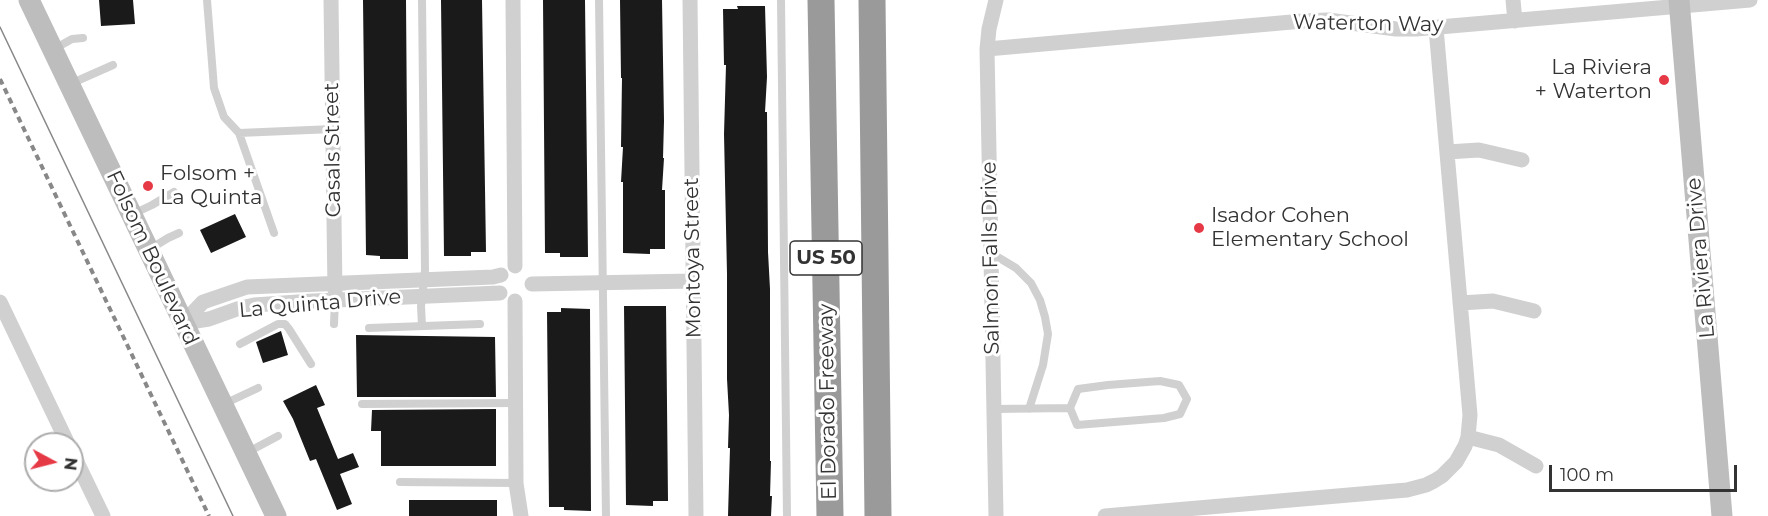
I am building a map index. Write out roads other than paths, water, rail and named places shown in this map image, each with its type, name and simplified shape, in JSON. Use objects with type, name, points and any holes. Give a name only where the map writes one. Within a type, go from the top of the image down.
[{"type":"highway","name":"El Dorado Freeway","points":[[821,0],[830,516]]},
{"type":"highway","name":"US 50","points":[[872,0],[878,516]]},
{"type":"main road","name":"Folsom Boulevard","points":[[29,0],[276,516]]},
{"type":"main road","name":"La Riviera Drive","points":[[1680,3],[1722,516]]},
{"type":"street","name":"Casals Street","points":[[331,0],[335,300]]},
{"type":"street","points":[[513,0],[515,266]]},
{"type":"street","name":"Montoya Street","points":[[690,0],[696,516]]},
{"type":"street","name":"Salmon Falls Drive","points":[[996,0],[987,49],[996,516]]},
{"type":"street","points":[[1513,0],[1515,21]]},
{"type":"street","name":"Waterton Way","points":[[987,49],[1303,21],[1353,22],[1396,29],[1436,28],[1680,3],[1750,0]]},
{"type":"street","points":[[1105,516],[1416,488],[1434,481],[1450,470],[1461,454],[1468,437],[1470,415],[1436,28]]},
{"type":"street","points":[[1447,152],[1479,150],[1522,160]]},
{"type":"street","points":[[515,266],[529,274],[532,284],[527,296],[515,301],[500,293],[498,283],[505,270],[515,266]]},
{"type":"street","name":"La Quinta Drive","points":[[183,323],[203,302],[247,287],[501,275]]},
{"type":"street","points":[[532,284],[693,281]]},
{"type":"street","name":"La Quinta Drive","points":[[183,323],[209,320],[237,309],[254,306],[500,293]]},
{"type":"street","points":[[515,301],[516,483],[521,516]]},
{"type":"street","points":[[1460,303],[1493,301],[1534,311]]},
{"type":"street","points":[[0,302],[62,432]]},
{"type":"street","points":[[1468,437],[1499,445],[1536,466]]},
{"type":"street","points":[[84,477],[103,516]]},
{"type":"lane","points":[[207,0],[214,88],[224,117],[240,134],[274,233]]},
{"type":"lane","points":[[422,0],[425,270],[422,326]]},
{"type":"lane","points":[[599,0],[606,516]]},
{"type":"lane","points":[[782,0],[787,516]]},
{"type":"lane","points":[[53,50],[72,39],[83,38]]},
{"type":"lane","points":[[69,84],[112,65]]},
{"type":"lane","points":[[240,134],[333,129]]},
{"type":"lane","points":[[132,215],[174,192]]},
{"type":"lane","points":[[148,250],[179,233]]},
{"type":"lane","points":[[991,253],[1016,268],[1031,283],[1040,300],[1045,317],[1048,334],[1043,365],[1029,409]]},
{"type":"lane","points":[[334,324],[335,300]]},
{"type":"lane","points":[[240,344],[278,324],[285,324],[311,364]]},
{"type":"lane","points":[[369,328],[480,324]]},
{"type":"lane","points":[[1160,381],[1179,385],[1187,399],[1180,414],[1164,418],[1077,425],[1070,408],[1078,389],[1160,381]]},
{"type":"lane","points":[[222,404],[258,388]]},
{"type":"lane","points":[[362,404],[516,403]]},
{"type":"lane","points":[[994,409],[1070,408]]},
{"type":"lane","points":[[245,453],[278,436]]},
{"type":"lane","points":[[400,482],[516,483]]},
{"type":"tram line","points":[[0,27],[233,516]]},
{"type":"railway","points":[[0,79],[209,516]]},
{"type":"place","name":"La Riviera + Waterton","points":[[1664,80]]},
{"type":"place","name":"Folsom + La Quinta","points":[[148,186]]},
{"type":"place","name":"Isador Cohen Elementary School","points":[[1199,228]]}]
